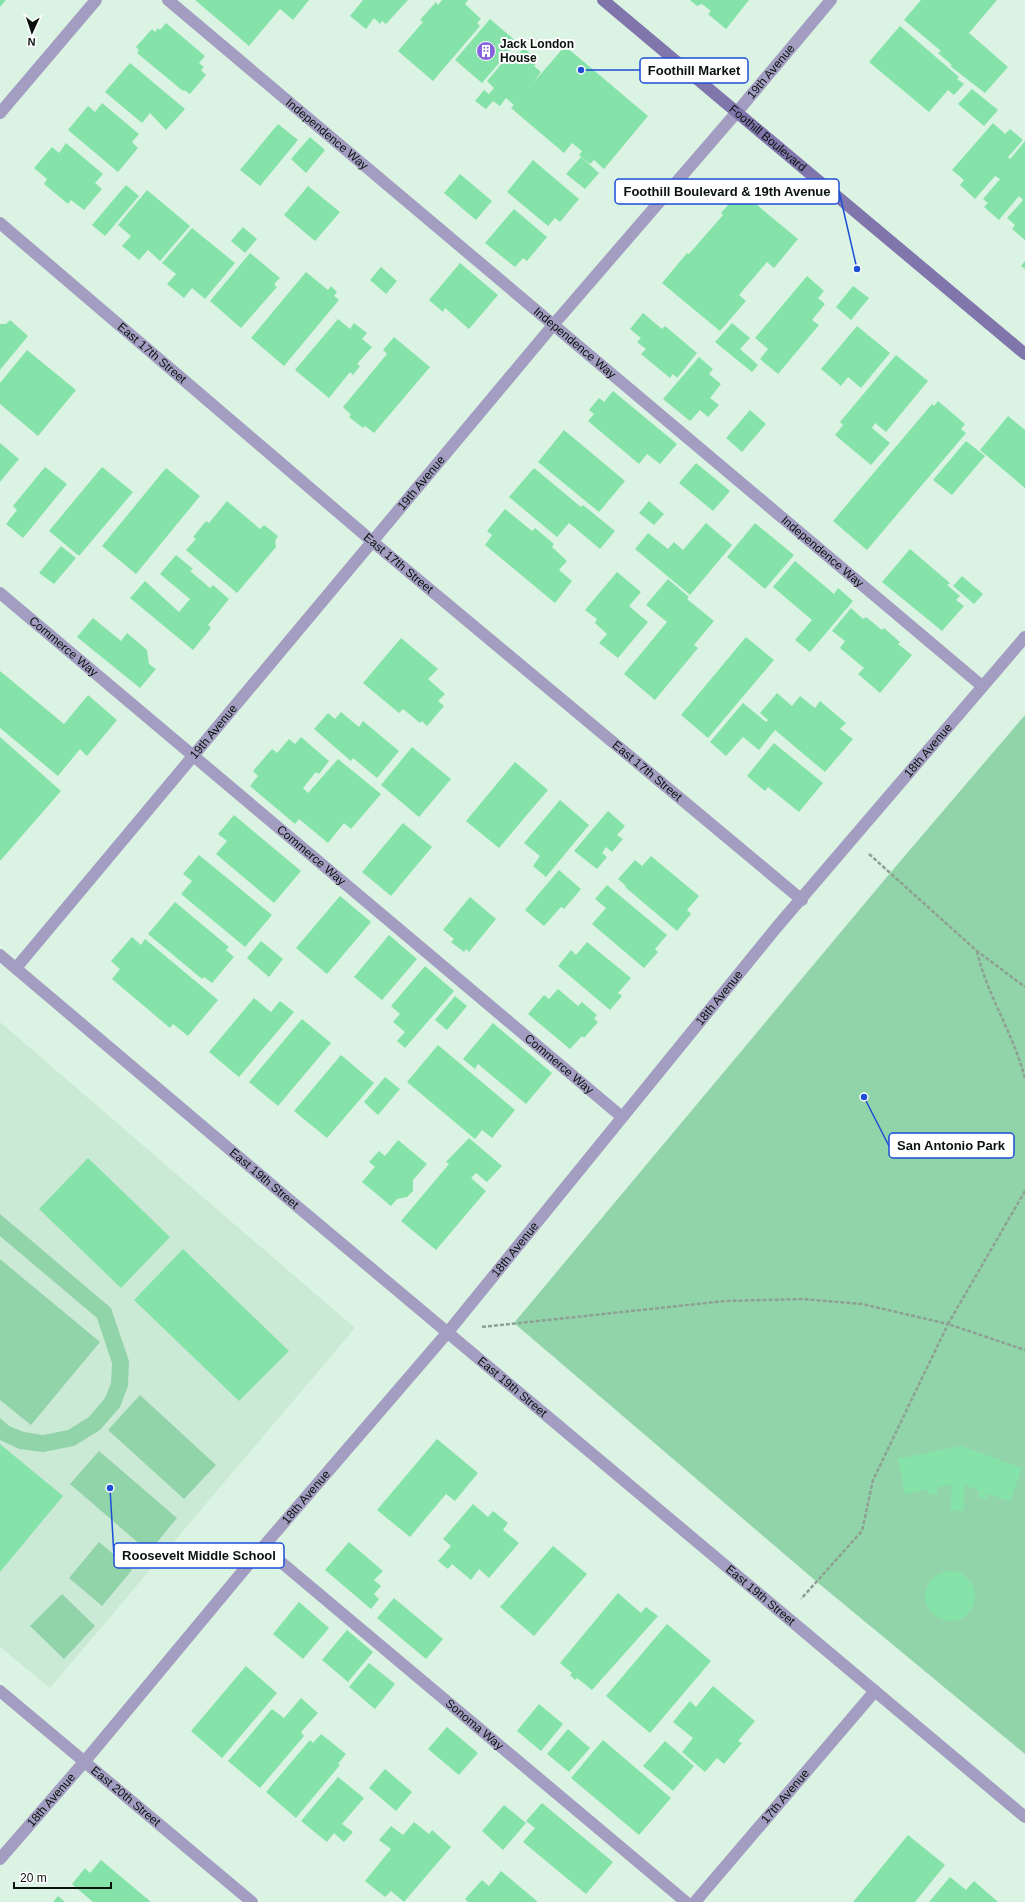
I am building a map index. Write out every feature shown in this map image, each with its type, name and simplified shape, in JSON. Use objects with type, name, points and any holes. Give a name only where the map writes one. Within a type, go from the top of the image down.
[{"type":"main road","name":"Foothill Boulevard","points":[[603,0],[1025,354]]},
{"type":"street","points":[[0,113],[96,0]]},
{"type":"street","name":"Independence Way","points":[[168,0],[982,686]]},
{"type":"street","name":"19th Avenue","points":[[16,968],[554,324],[738,112],[831,0]]},
{"type":"street","name":"East 17th Street","points":[[0,222],[373,542],[802,900]]},
{"type":"street","name":"Commerce Way","points":[[0,593],[622,1117]]},
{"type":"street","name":"18th Avenue","points":[[0,1859],[85,1761],[263,1547],[448,1332],[622,1117],[802,900],[1025,637]]},
{"type":"street","name":"East 19th Street","points":[[0,955],[1025,1817]]},
{"type":"street","name":"Sonoma Way","points":[[263,1547],[686,1902]]},
{"type":"street","name":"East 20th Street","points":[[0,1691],[252,1902]]},
{"type":"street","name":"17th Avenue","points":[[695,1902],[876,1691]]},
{"type":"path","points":[[852,840],[891,872],[977,951],[1025,987]]},
{"type":"path","points":[[977,951],[981,970],[1019,1056],[1025,1079]]},
{"type":"path","points":[[786,1616],[862,1531],[873,1480],[948,1324],[1025,1191]]},
{"type":"path","points":[[448,1332],[514,1322],[725,1301],[803,1299],[862,1304],[948,1324],[1025,1350]]},
{"type":"shaded area","points":[[0,1022],[355,1328],[50,1688],[0,1647]]},
{"type":"green space","points":[[1025,715],[1025,1754],[817,1582],[514,1323],[891,872]]},
{"type":"green space","points":[[0,1214],[111,1308],[129,1361],[128,1386],[120,1407],[100,1430],[74,1446],[43,1452],[19,1449],[0,1440],[0,1418],[9,1426],[24,1432],[43,1435],[68,1430],[89,1417],[105,1398],[111,1383],[112,1363],[97,1318],[0,1236]]},
{"type":"green space","points":[[0,1259],[100,1342],[31,1425],[0,1400]]},
{"type":"green space","points":[[140,1395],[216,1465],[184,1499],[108,1430]]},
{"type":"green space","points":[[99,1451],[177,1518],[149,1552],[70,1484]]},
{"type":"green space","points":[[99,1542],[132,1570],[102,1606],[69,1578]]},
{"type":"green space","points":[[62,1594],[95,1626],[64,1659],[30,1626]]},
{"type":"building","points":[[0,0],[6,0],[0,7]]},
{"type":"building","points":[[195,0],[309,0],[293,20],[280,9],[249,46]]},
{"type":"building","points":[[363,0],[408,0],[386,24],[382,21],[380,24],[374,18],[366,29],[350,16]]},
{"type":"building","points":[[442,0],[468,0],[465,4],[481,19],[477,23],[480,26],[433,81],[398,51],[423,22],[420,20],[436,2],[438,5]]},
{"type":"building","points":[[690,0],[749,0],[726,29],[708,14],[711,11],[702,4],[697,6]]},
{"type":"building","points":[[921,0],[997,0],[969,33],[1008,67],[985,93],[950,66],[952,65],[938,53],[941,51],[904,20]]},
{"type":"building","name":"Jack London House","points":[[490,19],[517,42],[482,83],[455,60]]},
{"type":"building","points":[[166,23],[205,56],[199,63],[204,67],[201,70],[206,75],[190,94],[184,90],[183,91],[137,53],[139,50],[136,47],[152,29],[155,32],[158,28],[160,30]]},
{"type":"building","points":[[900,26],[959,77],[957,79],[964,84],[954,95],[948,90],[929,112],[869,62]]},
{"type":"building","points":[[565,46],[648,116],[604,169],[594,160],[590,164],[579,155],[582,151],[572,143],[564,153],[511,108],[514,105],[506,98],[500,106],[493,101],[486,109],[475,101],[484,90],[489,94],[494,88],[487,81],[508,56],[511,59],[517,52],[519,53],[524,48],[538,60],[534,66],[541,72],[533,83]]},
{"type":"building","points":[[130,63],[185,109],[166,130],[150,113],[142,123],[105,92]]},
{"type":"building","points":[[972,89],[998,110],[984,126],[958,104]]},
{"type":"building","points":[[102,103],[139,134],[132,142],[138,148],[118,172],[68,130],[88,106],[95,112]]},
{"type":"building","points":[[993,123],[1005,134],[1010,129],[1023,140],[1008,157],[1010,159],[1025,141],[1025,240],[1012,229],[1015,225],[1007,218],[1023,200],[1019,196],[999,220],[984,207],[988,203],[983,199],[1000,179],[995,176],[975,199],[960,185],[964,180],[952,170]]},
{"type":"building","points":[[278,124],[298,140],[260,186],[240,170]]},
{"type":"building","points":[[310,137],[325,150],[306,173],[291,159]]},
{"type":"building","points":[[66,143],[103,174],[95,183],[102,189],[84,210],[71,200],[68,204],[44,184],[47,179],[34,168],[52,147],[59,153]]},
{"type":"building","points":[[581,157],[599,173],[585,189],[566,174]]},
{"type":"building","points":[[533,160],[579,199],[560,222],[555,218],[548,226],[507,192]]},
{"type":"building","points":[[460,174],[492,201],[476,220],[444,193]]},
{"type":"building","points":[[126,185],[139,196],[105,236],[92,225]]},
{"type":"building","points":[[308,186],[340,212],[315,241],[284,215]]},
{"type":"building","points":[[147,190],[190,226],[160,261],[148,250],[139,260],[122,246],[131,236],[118,225]]},
{"type":"building","points":[[740,191],[798,239],[774,268],[767,262],[739,295],[746,301],[720,331],[662,283],[687,253],[689,254],[723,215],[721,213]]},
{"type":"building","points":[[514,209],[547,237],[527,261],[523,258],[515,267],[485,243]]},
{"type":"building","points":[[243,227],[257,239],[245,253],[231,241]]},
{"type":"building","points":[[192,228],[235,263],[205,299],[192,288],[184,298],[167,284],[176,274],[162,263]]},
{"type":"building","points":[[250,253],[280,278],[274,284],[277,287],[241,328],[210,301]]},
{"type":"building","points":[[1025,261],[1025,269],[1021,266]]},
{"type":"building","points":[[460,263],[498,295],[469,329],[445,308],[443,312],[429,300]]},
{"type":"building","points":[[381,267],[397,281],[386,294],[370,280]]},
{"type":"building","points":[[306,272],[328,290],[331,286],[337,292],[334,296],[339,300],[284,366],[251,338]]},
{"type":"building","points":[[807,276],[824,291],[818,298],[825,304],[812,320],[819,325],[778,374],[760,359],[768,349],[755,338]]},
{"type":"building","points":[[853,286],[869,298],[851,320],[836,307]]},
{"type":"building","points":[[643,313],[662,329],[665,326],[697,353],[677,378],[673,374],[670,378],[641,354],[646,349],[637,342],[641,338],[630,329]]},
{"type":"building","points":[[338,319],[350,329],[354,323],[367,333],[362,339],[372,347],[357,364],[360,366],[353,375],[350,372],[329,398],[295,370]]},
{"type":"building","points":[[10,320],[28,336],[0,370],[0,324],[6,324]]},
{"type":"building","points":[[732,323],[750,338],[740,349],[758,365],[752,372],[715,342]]},
{"type":"building","points":[[857,326],[890,353],[861,388],[848,377],[841,386],[821,369]]},
{"type":"building","points":[[394,337],[430,367],[374,433],[365,426],[363,428],[349,417],[351,415],[343,407],[387,354],[383,350]]},
{"type":"building","points":[[27,350],[76,390],[38,436],[0,404],[0,383]]},
{"type":"building","points":[[896,355],[928,381],[886,432],[875,423],[872,428],[890,443],[871,465],[835,435],[843,425],[840,422]]},
{"type":"building","points":[[699,357],[713,369],[709,374],[721,384],[710,398],[719,405],[708,417],[700,410],[690,421],[663,399]]},
{"type":"building","points":[[613,391],[677,444],[660,464],[647,454],[639,464],[588,421],[594,414],[589,410],[599,398],[604,402]]},
{"type":"building","points":[[938,401],[965,424],[961,429],[966,433],[867,550],[833,521],[932,404],[934,406]]},
{"type":"building","points":[[750,410],[766,424],[742,452],[726,438]]},
{"type":"building","points":[[1008,416],[1025,430],[1025,488],[980,450]]},
{"type":"building","points":[[564,430],[625,481],[599,512],[538,462]]},
{"type":"building","points":[[966,441],[985,456],[952,495],[933,480]]},
{"type":"building","points":[[0,443],[19,459],[0,482]]},
{"type":"building","points":[[696,463],[730,491],[713,511],[679,483]]},
{"type":"building","points":[[45,467],[67,484],[23,538],[6,524],[17,510],[13,506]]},
{"type":"building","points":[[102,467],[133,492],[79,556],[49,531]]},
{"type":"building","points":[[166,468],[200,496],[136,574],[102,546]]},
{"type":"building","points":[[534,468],[581,507],[583,505],[615,531],[600,549],[569,523],[557,537],[509,497]]},
{"type":"building","points":[[227,501],[260,529],[264,525],[278,536],[275,541],[276,547],[237,593],[186,550],[196,539],[193,537],[206,521],[209,523]]},
{"type":"building","points":[[649,501],[664,514],[654,525],[639,513]]},
{"type":"building","points":[[505,509],[532,531],[535,528],[554,544],[552,547],[567,561],[559,570],[572,581],[555,603],[485,545],[492,535],[487,531]]},
{"type":"building","points":[[706,523],[732,545],[690,595],[635,549],[648,533],[668,549],[674,542],[683,550]]},
{"type":"building","points":[[755,523],[794,555],[765,589],[727,557]]},
{"type":"building","points":[[61,546],[76,558],[54,584],[39,573]]},
{"type":"building","points":[[910,549],[950,583],[947,585],[960,596],[956,600],[964,606],[942,631],[882,582]]},
{"type":"building","points":[[176,555],[193,569],[190,571],[210,588],[213,585],[229,599],[208,625],[211,628],[193,650],[130,598],[145,581],[179,612],[190,599],[160,574]]},
{"type":"building","points":[[795,561],[834,594],[838,588],[853,601],[810,652],[795,640],[812,620],[773,587]]},
{"type":"building","points":[[617,572],[641,592],[629,606],[648,622],[618,658],[599,643],[607,634],[595,623],[597,619],[585,610]]},
{"type":"building","points":[[962,576],[983,594],[974,604],[953,586]]},
{"type":"building","points":[[668,579],[689,597],[687,599],[714,621],[694,645],[698,648],[655,700],[624,674],[667,622],[646,605]]},
{"type":"building","points":[[851,608],[863,619],[866,617],[882,630],[884,628],[900,642],[898,644],[912,655],[880,693],[858,674],[864,668],[840,648],[845,641],[832,631]]},
{"type":"building","points":[[93,618],[121,641],[127,633],[147,650],[149,664],[156,669],[140,688],[77,637]]},
{"type":"building","points":[[746,637],[774,660],[708,738],[681,715]]},
{"type":"building","points":[[401,638],[438,669],[428,679],[445,694],[438,701],[444,706],[427,726],[422,721],[420,723],[403,709],[399,713],[363,683]]},
{"type":"building","points":[[0,671],[64,724],[88,695],[117,720],[87,756],[80,749],[58,776],[0,728]]},
{"type":"building","points":[[777,693],[792,706],[800,696],[815,708],[820,701],[846,723],[840,729],[853,739],[825,772],[775,730],[759,750],[743,737],[726,756],[710,742],[743,703],[766,722],[768,720],[760,713]]},
{"type":"building","points":[[341,712],[359,727],[363,721],[399,751],[377,778],[353,758],[351,761],[314,729],[328,713],[335,719]]},
{"type":"building","points":[[0,737],[61,791],[0,861]]},
{"type":"building","points":[[301,737],[329,761],[319,774],[316,772],[303,788],[308,793],[338,759],[381,794],[351,829],[344,823],[328,843],[299,819],[295,824],[250,786],[258,776],[253,771],[272,749],[277,753],[289,739],[295,744]]},
{"type":"building","points":[[774,743],[823,783],[799,812],[768,787],[765,791],[747,776]]},
{"type":"building","points":[[412,747],[451,779],[419,817],[381,785]]},
{"type":"building","points":[[515,762],[548,790],[499,848],[466,821]]},
{"type":"building","points":[[560,800],[589,825],[546,877],[533,866],[540,856],[524,843]]},
{"type":"building","points":[[608,811],[625,826],[617,835],[623,839],[612,852],[606,847],[602,853],[607,857],[597,869],[574,851]]},
{"type":"building","points":[[234,815],[301,871],[274,903],[216,854],[227,841],[218,834]]},
{"type":"building","points":[[403,823],[432,847],[391,896],[362,872]]},
{"type":"building","points":[[199,855],[272,915],[245,947],[181,894],[192,881],[183,874]]},
{"type":"building","points":[[651,856],[699,896],[687,910],[691,914],[677,931],[625,887],[626,886],[618,879],[635,860],[642,866]]},
{"type":"building","points":[[559,870],[581,889],[564,909],[561,907],[544,926],[525,910]]},
{"type":"building","points":[[607,885],[667,935],[655,949],[658,952],[644,968],[592,924],[606,908],[595,899]]},
{"type":"building","points":[[340,896],[371,922],[327,974],[296,948]]},
{"type":"building","points":[[470,897],[496,919],[469,952],[466,949],[464,952],[451,942],[454,939],[443,930]]},
{"type":"building","points":[[175,902],[229,947],[226,950],[234,957],[212,983],[204,977],[202,979],[148,934]]},
{"type":"building","points":[[389,935],[417,959],[382,1000],[354,977]]},
{"type":"building","points":[[132,937],[141,945],[145,939],[218,1000],[188,1036],[173,1024],[170,1028],[112,979],[120,969],[111,961]]},
{"type":"building","points":[[261,941],[283,959],[269,977],[247,958]]},
{"type":"building","points":[[587,942],[631,978],[618,993],[622,996],[610,1010],[558,966],[571,950],[576,955]]},
{"type":"building","points":[[425,966],[454,991],[405,1048],[397,1041],[405,1032],[393,1022],[400,1014],[391,1006]]},
{"type":"building","points":[[558,989],[578,1006],[582,1002],[597,1015],[594,1019],[598,1022],[584,1038],[582,1036],[570,1049],[528,1014],[544,995],[549,999]]},
{"type":"building","points":[[455,996],[467,1006],[447,1030],[435,1020]]},
{"type":"building","points":[[254,998],[271,1012],[280,1001],[294,1012],[239,1077],[209,1052]]},
{"type":"building","points":[[302,1019],[331,1043],[278,1106],[249,1082]]},
{"type":"building","points":[[493,1023],[552,1073],[526,1104],[478,1064],[475,1069],[463,1059]]},
{"type":"building","points":[[438,1045],[515,1110],[492,1138],[482,1130],[475,1139],[407,1082]]},
{"type":"building","points":[[341,1055],[374,1083],[327,1138],[294,1111]]},
{"type":"building","points":[[385,1077],[400,1089],[378,1115],[364,1102]]},
{"type":"building","points":[[469,1138],[502,1166],[487,1182],[476,1173],[471,1178],[486,1191],[436,1250],[401,1221],[449,1164],[446,1162]]},
{"type":"building","points":[[398,1140],[427,1164],[413,1180],[413,1191],[407,1197],[397,1199],[391,1206],[362,1182],[375,1167],[369,1162],[379,1151],[385,1156]]},
{"type":"building","points":[[88,1158],[170,1237],[121,1288],[39,1209]]},
{"type":"building","points":[[183,1249],[289,1351],[239,1401],[134,1300]]},
{"type":"building","points":[[437,1439],[478,1473],[455,1501],[446,1494],[410,1537],[377,1510]]},
{"type":"building","points":[[0,1444],[63,1496],[0,1572]]},
{"type":"building","points":[[961,1446],[1022,1468],[1010,1501],[988,1494],[986,1499],[978,1496],[980,1491],[965,1485],[963,1511],[950,1510],[952,1484],[937,1488],[937,1493],[929,1495],[928,1489],[905,1494],[898,1459]]},
{"type":"building","points":[[473,1504],[488,1517],[493,1511],[508,1523],[503,1530],[519,1543],[489,1578],[479,1569],[471,1580],[452,1564],[448,1569],[438,1561],[451,1546],[443,1539]]},
{"type":"building","points":[[349,1542],[383,1571],[374,1580],[381,1586],[374,1594],[379,1599],[371,1609],[325,1570]]},
{"type":"building","points":[[553,1546],[587,1574],[534,1636],[500,1607]]},
{"type":"building","points":[[945,1571],[955,1571],[968,1578],[975,1591],[975,1601],[968,1614],[955,1621],[945,1621],[936,1617],[929,1610],[925,1601],[925,1591],[929,1582],[936,1575]]},
{"type":"building","points":[[618,1593],[641,1613],[646,1607],[658,1616],[592,1690],[577,1678],[575,1680],[570,1675],[572,1673],[560,1663]]},
{"type":"building","points":[[394,1598],[443,1639],[426,1659],[377,1618]]},
{"type":"building","points":[[299,1602],[329,1628],[303,1659],[273,1634]]},
{"type":"building","points":[[667,1624],[711,1661],[650,1733],[606,1696]]},
{"type":"building","points":[[347,1630],[373,1652],[348,1682],[322,1660]]},
{"type":"building","points":[[369,1663],[395,1684],[375,1709],[349,1687]]},
{"type":"building","points":[[246,1666],[277,1693],[222,1758],[191,1731]]},
{"type":"building","points":[[713,1686],[755,1721],[738,1741],[742,1743],[724,1764],[717,1758],[705,1772],[682,1752],[693,1738],[673,1722],[690,1701],[696,1707]]},
{"type":"building","points":[[301,1698],[318,1713],[301,1732],[304,1736],[260,1788],[228,1761],[272,1709],[284,1718]]},
{"type":"building","points":[[539,1704],[563,1724],[541,1751],[517,1731]]},
{"type":"building","points":[[447,1727],[478,1753],[459,1775],[428,1749]]},
{"type":"building","points":[[568,1729],[590,1748],[569,1772],[547,1754]]},
{"type":"building","points":[[321,1734],[346,1754],[338,1764],[340,1765],[296,1818],[266,1792],[310,1740],[313,1743]]},
{"type":"building","points":[[603,1740],[671,1798],[639,1835],[571,1778]]},
{"type":"building","points":[[665,1741],[694,1766],[673,1791],[643,1766]]},
{"type":"building","points":[[385,1769],[412,1792],[396,1811],[369,1788]]},
{"type":"building","points":[[338,1777],[364,1798],[342,1824],[353,1832],[344,1842],[334,1833],[327,1842],[301,1821]]},
{"type":"building","points":[[542,1803],[613,1862],[586,1894],[523,1842],[535,1828],[526,1821]]},
{"type":"building","points":[[504,1805],[526,1823],[503,1850],[482,1831]]},
{"type":"building","points":[[414,1822],[429,1834],[432,1830],[451,1847],[404,1902],[391,1891],[385,1897],[365,1881],[391,1849],[379,1840],[391,1826],[403,1835]]},
{"type":"building","points":[[908,1835],[945,1865],[915,1902],[853,1902]]},
{"type":"building","points":[[101,1860],[151,1902],[93,1902],[72,1884],[85,1868],[90,1873]]},
{"type":"building","points":[[501,1871],[538,1902],[468,1902],[465,1899],[482,1880],[489,1886]]},
{"type":"building","points":[[950,1877],[966,1890],[974,1881],[998,1902],[929,1902]]},
{"type":"building","points":[[58,1896],[65,1902],[53,1902]]},
{"type":"place","name":"Jack London House","points":[[486,51]]},
{"type":"place","name":"Foothill Market","points":[[581,70]]},
{"type":"place","name":"Foothill Boulevard & 19th Avenue","points":[[857,269]]},
{"type":"place","name":"San Antonio Park","points":[[864,1097]]},
{"type":"place","name":"Roosevelt Middle School","points":[[110,1488]]}]
